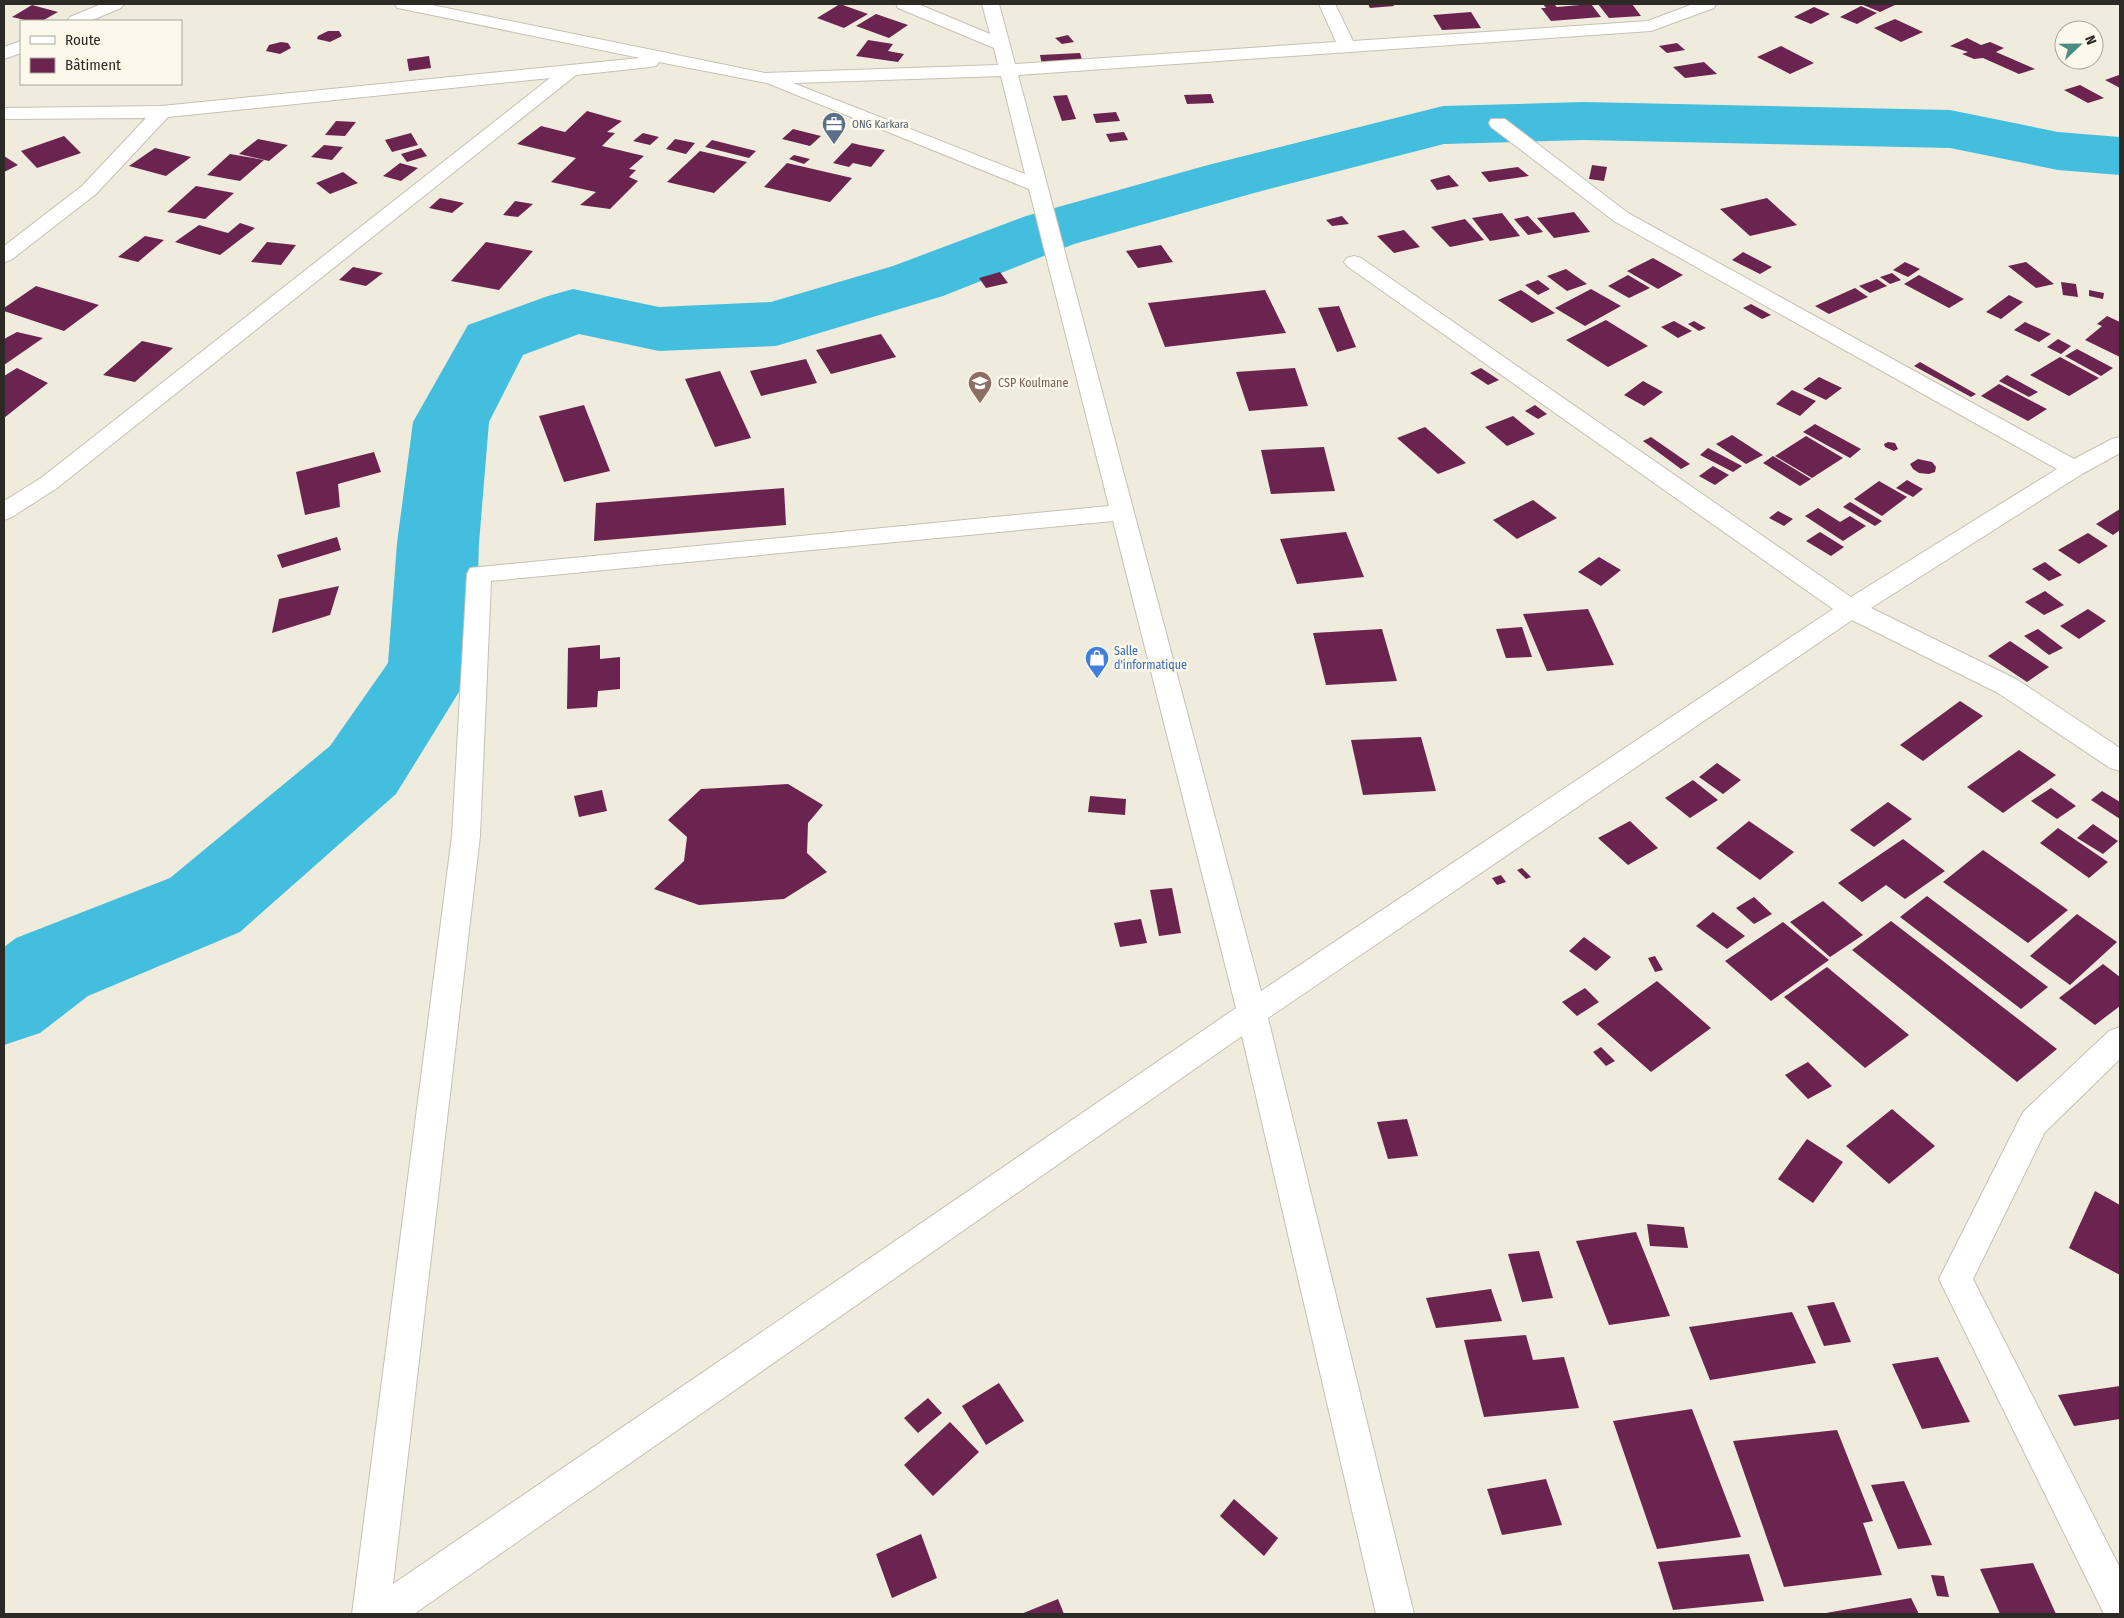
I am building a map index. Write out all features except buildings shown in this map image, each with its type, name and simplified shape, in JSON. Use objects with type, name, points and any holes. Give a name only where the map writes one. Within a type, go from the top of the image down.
[{"type":"street","points":[[78,20],[115,4]]},
{"type":"street","points":[[402,4],[765,78],[1039,186]]},
{"type":"street","points":[[904,4],[1006,58]]},
{"type":"street","points":[[991,4],[1252,1013],[1395,1614]]},
{"type":"street","points":[[1327,4],[1348,47]]},
{"type":"street","points":[[765,78],[1006,58],[1348,47],[1651,26],[1708,4]]},
{"type":"street","points":[[4,54],[20,46]]},
{"type":"street","points":[[4,113],[162,112],[676,59]]},
{"type":"street","points":[[4,512],[49,483],[570,71]]},
{"type":"street","points":[[4,256],[89,190],[162,112]]},
{"type":"street","points":[[1498,123],[1621,217],[2074,469]]},
{"type":"street","points":[[1354,262],[1851,609],[2007,686],[2120,761]]},
{"type":"street","points":[[382,1614],[1252,1013],[1851,609],[2074,469],[2120,444]]},
{"type":"street","points":[[371,1614],[466,836],[479,574],[1123,512]]},
{"type":"street","points":[[2120,1040],[2034,1122],[1956,1279],[2120,1607]]},
{"type":"waterway","points":[[4,1003],[52,967],[205,905],[363,770],[431,666],[438,543],[451,422],[494,341],[573,311],[659,329],[776,324],[918,281],[1050,230],[1231,179],[1443,125],[1583,121],[1950,129],[2058,151],[2120,156]]},
{"type":"place","name":"ONG Karkara","points":[[834,145]]},
{"type":"place","name":"CSP Koulmane","points":[[980,404]]},
{"type":"place","name":"Salle d'informatique","points":[[1097,679]]}]
